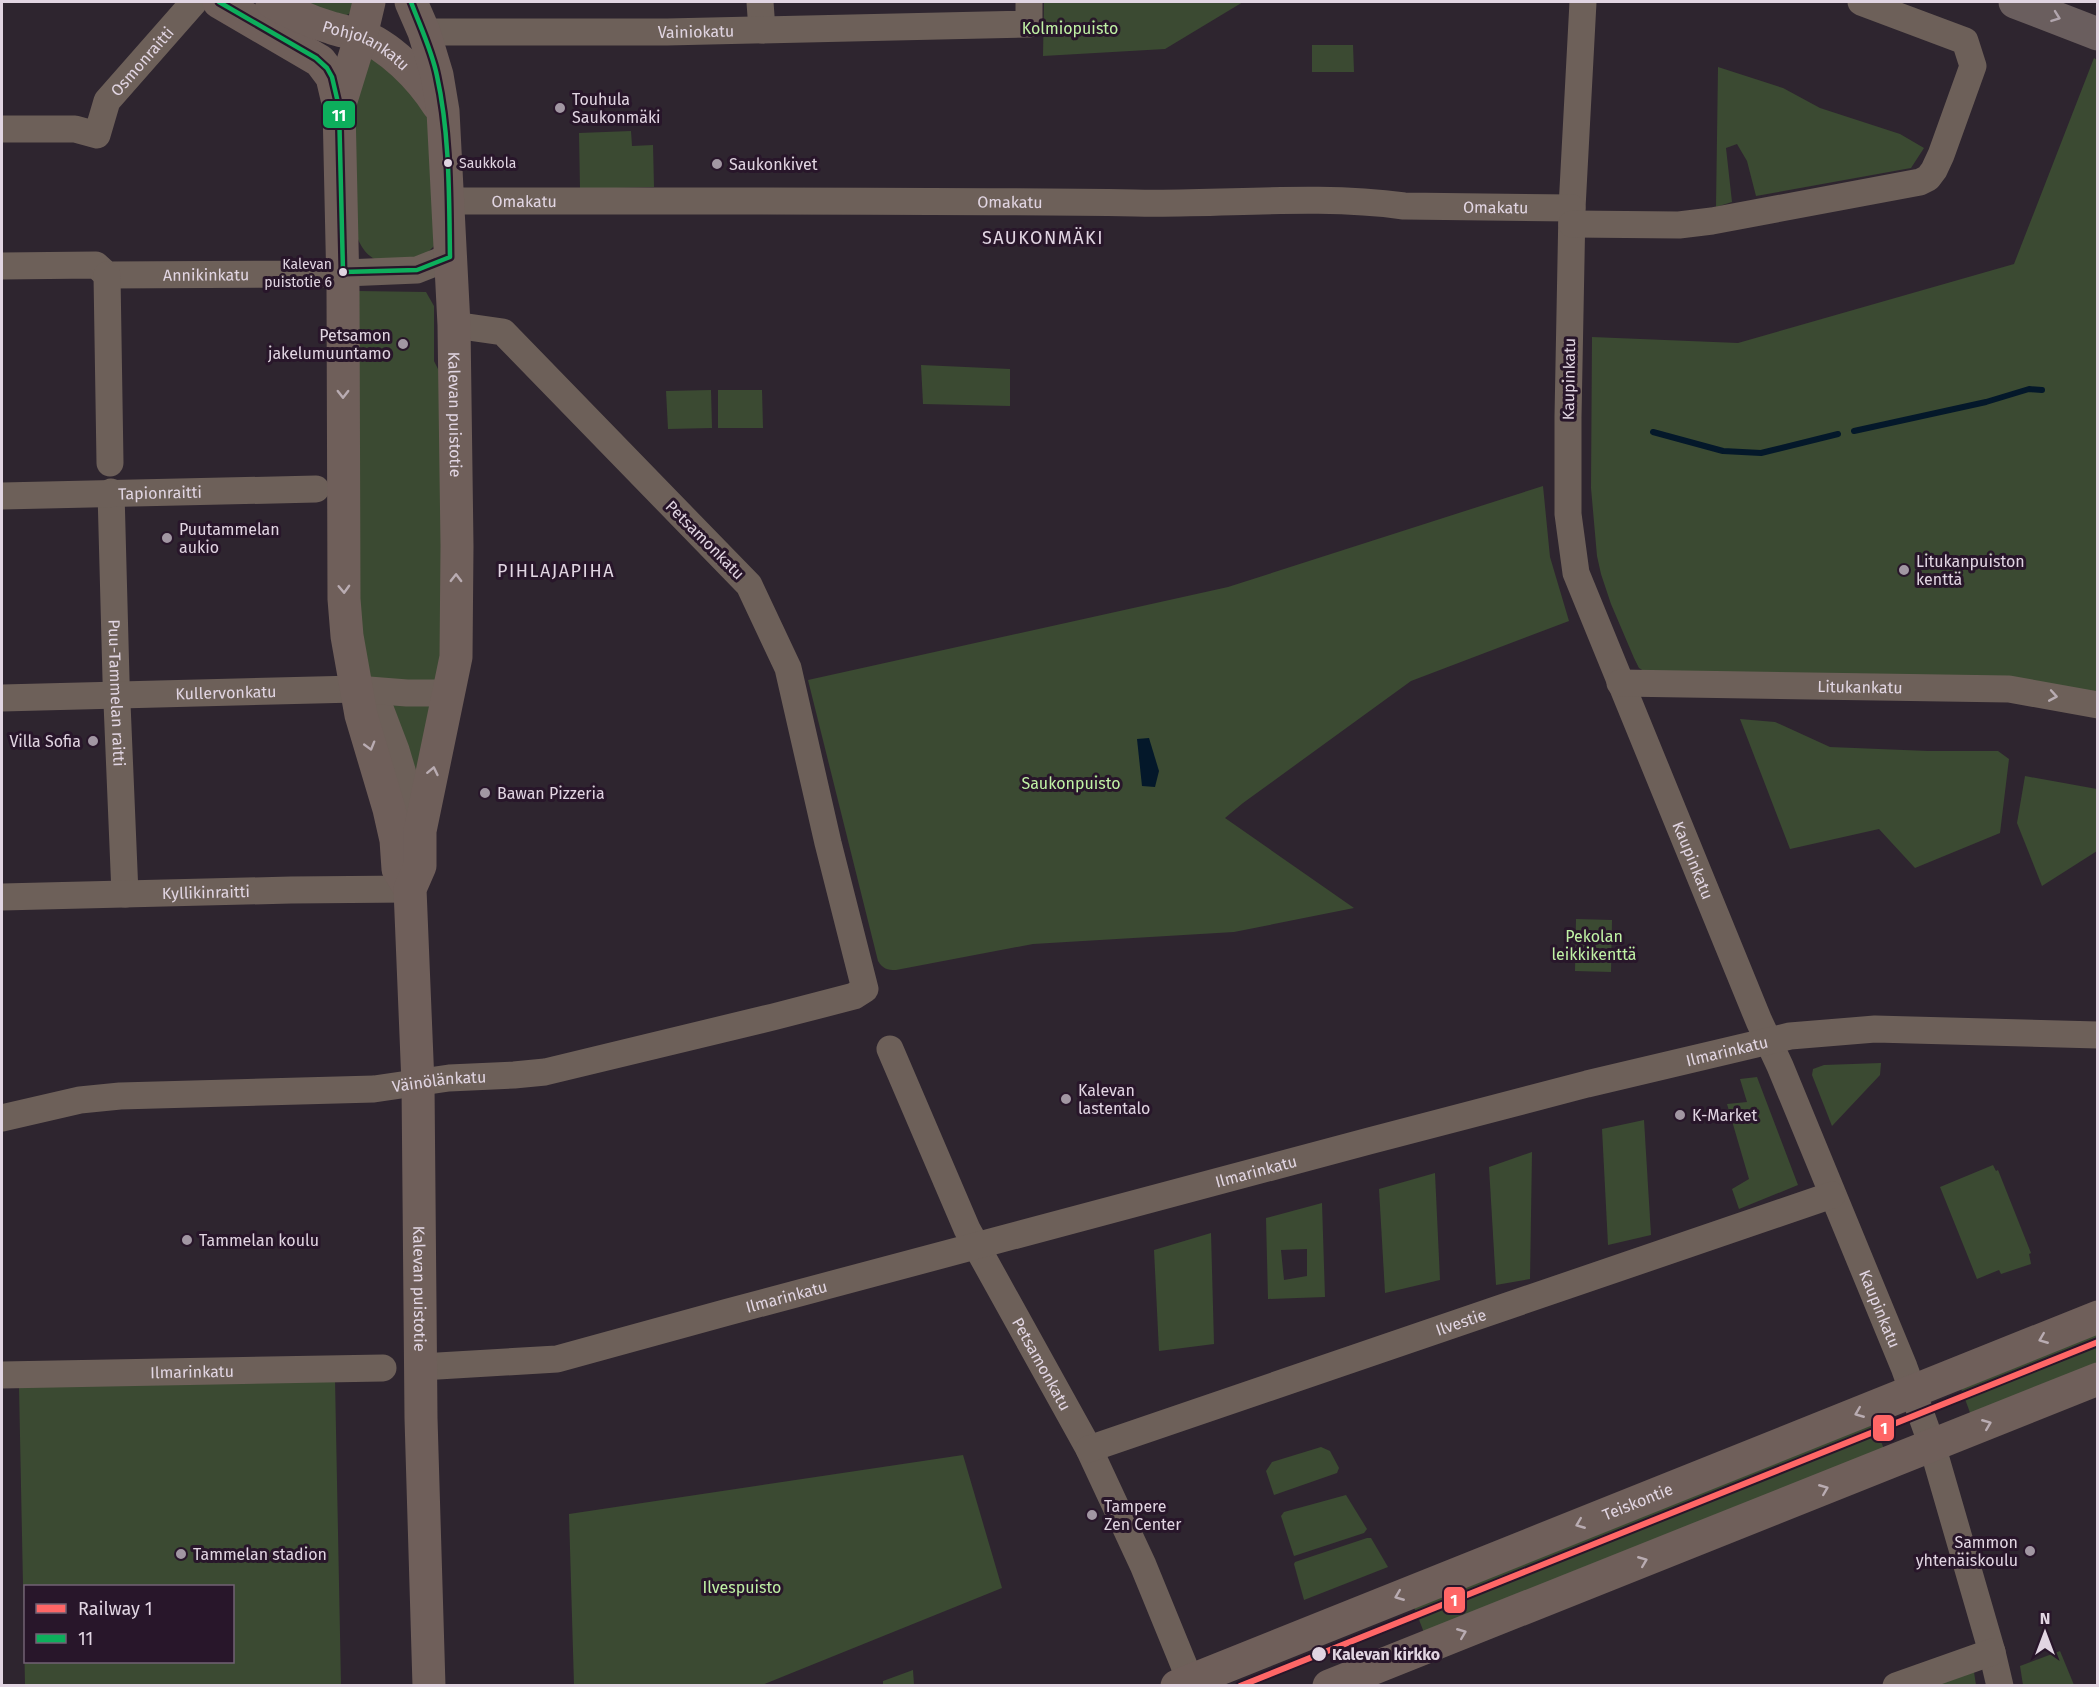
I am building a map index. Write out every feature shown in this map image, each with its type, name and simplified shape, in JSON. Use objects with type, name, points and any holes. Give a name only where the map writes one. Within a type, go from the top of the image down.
[{"type":"highway","points":[[2015,2],[2097,34]]},
{"type":"main road","name":"Pohjolankatu","points":[[219,2],[320,61],[332,77],[339,107]]},
{"type":"main road","name":"Pohjolankatu","points":[[272,2],[312,21],[361,36],[381,48],[414,72],[442,111]]},
{"type":"main road","name":"Kalevan puistotie","points":[[369,2],[339,107],[343,272],[344,589],[347,636],[361,715],[396,840],[398,869],[410,889],[414,932],[429,1686]]},
{"type":"main road","name":"Kalevan puistotie","points":[[410,889],[420,867],[420,831],[456,657],[457,546],[454,325],[449,201],[442,111],[437,75],[424,32],[411,2]]},
{"type":"main road","name":"Vainiokatu","points":[[361,36],[424,32]]},
{"type":"main road","name":"Teiskontie","points":[[1184,1683],[2097,1317]]},
{"type":"main road","points":[[1329,1686],[2097,1379]]},
{"type":"street","name":"Osmonraitti","points":[[2,129],[75,129],[97,135],[107,101],[194,2]]},
{"type":"street","points":[[760,2],[762,30]]},
{"type":"street","name":"Kaupinkatu","points":[[1583,2],[1572,216],[1568,514],[1576,573],[1913,1391],[1932,1445],[2000,1686]]},
{"type":"street","name":"Omakatu","points":[[449,201],[841,200],[1170,204],[1287,200],[1352,201],[1679,225],[1713,221],[1908,185],[1928,178],[1941,156],[1973,66],[1965,41],[1861,2]]},
{"type":"street","name":"Vainiokatu","points":[[424,32],[762,30],[1029,13]]},
{"type":"street","name":"Annikinkatu","points":[[2,266],[96,265],[107,275],[343,272],[417,270],[450,257]]},
{"type":"street","points":[[107,275],[110,463]]},
{"type":"street","name":"Petsamonkatu","points":[[454,325],[503,332],[749,585],[788,668],[828,843],[865,989]]},
{"type":"street","name":"Tapionraitti","points":[[2,496],[316,489]]},
{"type":"street","name":"Puu-Tammelan raitti","points":[[111,492],[125,894]]},
{"type":"street","name":"Litukankatu","points":[[1620,683],[2009,689],[2097,705]]},
{"type":"street","name":"Kullervonkatu","points":[[2,698],[356,689],[407,693],[450,693]]},
{"type":"street","name":"Kalevan puistotie","points":[[356,689],[380,708],[396,750],[420,831]]},
{"type":"street","name":"Kyllikinraitti","points":[[2,897],[410,889]]},
{"type":"street","name":"Väinölänkatu","points":[[2,1118],[80,1100],[120,1096],[374,1089],[449,1078],[514,1076],[545,1072],[854,996],[865,989]]},
{"type":"street","name":"Ilmarinkatu","points":[[421,1367],[557,1359],[1556,1092],[1767,1040],[1875,1029],[2097,1035]]},
{"type":"street","name":"Petsamonkatu","points":[[890,1049],[967,1229],[1089,1449],[1143,1565],[1184,1683]]},
{"type":"street","name":"Ilvestie","points":[[1089,1449],[1832,1195]]},
{"type":"street","name":"Ilmarinkatu","points":[[2,1375],[383,1368]]},
{"type":"street","points":[[1896,1686],[1992,1652]]},
{"type":"green space","points":[[292,2],[362,2],[356,10],[343,17]]},
{"type":"green space","name":"Kolmiopuisto","points":[[1044,2],[1243,2],[1165,49],[1043,56]]},
{"type":"green space","points":[[1312,45],[1353,45],[1354,72],[1312,72]]},
{"type":"green space","points":[[373,57],[428,104],[434,246],[419,261],[390,262],[375,259],[362,247],[357,237],[352,122],[364,64]]},
{"type":"green space","points":[[2094,58],[2097,60],[2097,694],[1644,671],[1639,668],[1611,604],[1597,556],[1591,488],[1592,337],[1738,343],[2014,264]]},
{"type":"green space","points":[[1718,67],[1783,88],[1820,108],[1900,134],[1924,148],[1911,168],[1756,196],[1747,161],[1737,144],[1726,148],[1732,202],[1716,207]]},
{"type":"green space","points":[[631,131],[632,146],[653,145],[654,187],[580,189],[579,133]]},
{"type":"green space","points":[[358,291],[426,292],[434,306],[434,361],[442,377],[447,615],[436,681],[378,683],[367,674],[358,661]]},
{"type":"green space","points":[[921,365],[1010,369],[1010,406],[923,404]]},
{"type":"green space","points":[[711,390],[712,428],[668,429],[666,391]]},
{"type":"green space","points":[[718,390],[762,390],[763,428],[718,428]]},
{"type":"green space","name":"Saukonpuisto","points":[[1543,486],[1550,557],[1569,621],[1411,681],[1225,818],[1354,908],[1234,932],[1033,944],[896,970],[890,970],[880,964],[808,680],[1228,587]]},
{"type":"green space","points":[[386,702],[433,702],[416,786]]},
{"type":"green space","points":[[1740,719],[1775,722],[1830,747],[1998,751],[2009,759],[2000,833],[1915,868],[1879,829],[1790,849]]},
{"type":"green space","points":[[2025,776],[2097,789],[2097,851],[2042,886],[2017,823]]},
{"type":"green space","name":"Pekolan leikkikenttä","points":[[1576,919],[1612,920],[1611,972],[1575,971]]},
{"type":"green space","points":[[1881,1063],[1880,1075],[1832,1126],[1812,1075],[1813,1069],[1824,1065]]},
{"type":"green space","points":[[1757,1077],[1798,1185],[1739,1209],[1732,1189],[1749,1179],[1727,1104],[1747,1102],[1740,1079]]},
{"type":"green space","points":[[1644,1120],[1651,1235],[1608,1245],[1602,1129]]},
{"type":"green space","points":[[1532,1152],[1530,1279],[1496,1285],[1489,1167]]},
{"type":"green space","points":[[1993,1165],[1996,1171],[1998,1170],[2031,1253],[2029,1254],[2031,1264],[2001,1274],[1999,1270],[1977,1279],[1940,1187]]},
{"type":"green space","points":[[1435,1173],[1440,1280],[1385,1293],[1379,1189]]},
{"type":"green space","points":[[1322,1203],[1325,1297],[1268,1299],[1266,1218]],"holes":[[[1307,1249],[1307,1276],[1284,1280],[1281,1250]]]},
{"type":"green space","points":[[1211,1233],[1214,1344],[1159,1351],[1154,1250]]},
{"type":"green space","points":[[2097,1328],[2097,1366],[1972,1418],[1959,1383]]},
{"type":"green space","name":"Tammelan stadion","points":[[335,1379],[341,1685],[25,1685],[25,1663],[234,1663],[234,1585],[24,1585],[24,1635],[19,1386]]},
{"type":"green space","points":[[1871,1418],[1885,1451],[1425,1635],[1412,1602]]},
{"type":"green space","points":[[1321,1447],[1330,1451],[1339,1468],[1337,1473],[1274,1495],[1266,1471],[1272,1462]]},
{"type":"green space","name":"Ilvespuisto","points":[[963,1455],[1002,1588],[762,1685],[574,1685],[569,1514]]},
{"type":"green space","points":[[1346,1495],[1367,1529],[1364,1533],[1294,1556],[1281,1516],[1284,1512]]},
{"type":"green space","points":[[1371,1538],[1388,1567],[1304,1600],[1295,1562]]},
{"type":"green space","points":[[2060,1651],[2074,1685],[2023,1685],[2020,1666]]},
{"type":"green space","points":[[913,1670],[914,1685],[883,1685],[883,1681]]},
{"type":"green space","points":[[1974,1672],[1976,1685],[1935,1685]]},
{"type":"water","points":[[1149,738],[1159,771],[1155,787],[1142,786],[1137,739]]},
{"type":"waterway","points":[[1854,431],[1986,402],[2029,389],[2042,390]]},
{"type":"waterway","points":[[1653,432],[1723,451],[1761,453],[1838,434]]},
{"type":"rail line","name":"1","points":[[1240,1686],[2098,1342]]},
{"type":"transit line","name":"11","points":[[219,2],[316,58],[327,68],[332,77],[339,107],[343,272],[417,270],[450,257],[448,166],[441,98],[432,57],[411,2]]},
{"type":"place","name":"Touhula Saukonmäki","points":[[560,108]]},
{"type":"place","name":"Saukkola","points":[[448,163]]},
{"type":"place","name":"Saukonkivet","points":[[717,164]]},
{"type":"place","name":"Kalevan puistotie 6","points":[[343,272]]},
{"type":"place","name":"Petsamon jakelumuuntamo","points":[[403,344]]},
{"type":"place","name":"Puutammelan aukio","points":[[167,538]]},
{"type":"place","name":"Litukanpuiston kenttä","points":[[1904,570]]},
{"type":"place","name":"Villa Sofia","points":[[93,741]]},
{"type":"place","name":"Bawan Pizzeria","points":[[485,793]]},
{"type":"place","name":"Kalevan lastentalo","points":[[1066,1099]]},
{"type":"place","name":"K-Market","points":[[1680,1115]]},
{"type":"place","name":"Tammelan koulu","points":[[187,1240]]},
{"type":"place","name":"Tampere Zen Center","points":[[1092,1515]]},
{"type":"place","name":"Sammon yhtenäiskoulu","points":[[2030,1551]]},
{"type":"place","name":"Tammelan stadion","points":[[181,1554]]},
{"type":"place","name":"Kalevan kirkko","points":[[1319,1654]]},
{"type":"district","name":"SAUKONMÄKI","points":[[1043,238]]},
{"type":"district","name":"PIHLAJAPIHA","points":[[556,571]]}]
